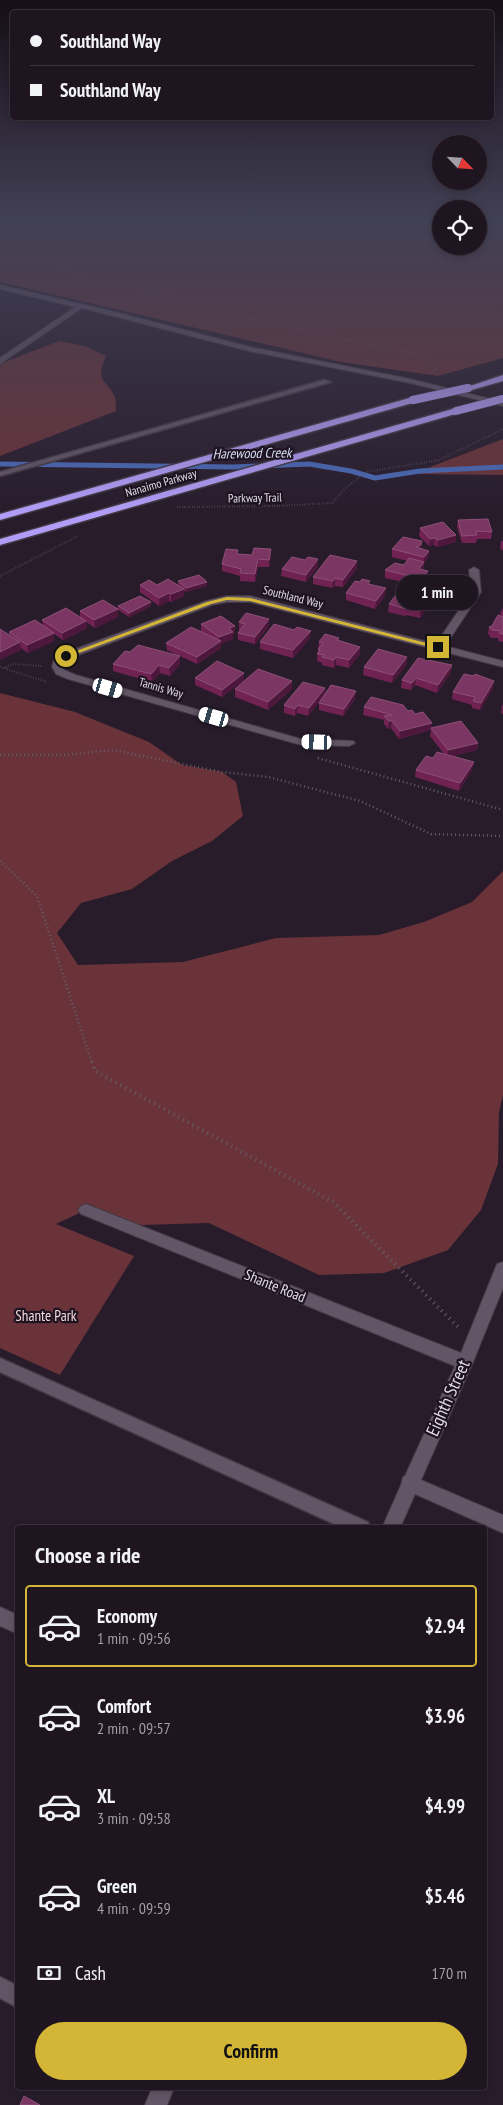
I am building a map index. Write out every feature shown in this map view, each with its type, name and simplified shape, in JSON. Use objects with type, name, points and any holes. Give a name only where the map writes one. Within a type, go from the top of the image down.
[{"type":"highway","name":"Nanaimo Parkway","points":[[0,517],[413,400],[503,378]]},
{"type":"highway","name":"Nanaimo Parkway","points":[[0,542],[456,410],[503,400]]},
{"type":"street","points":[[0,362],[62,319]]},
{"type":"street","points":[[135,319],[312,363],[410,380],[503,400]]},
{"type":"street","points":[[438,647],[476,592],[474,570]]},
{"type":"street","name":"Southland Way","points":[[56,667],[58,661],[66,656],[227,598],[250,599],[503,664]]},
{"type":"street","name":"Tannis Way","points":[[56,667],[60,672],[72,677],[301,742],[349,743]]},
{"type":"street","name":"Shante Road","points":[[86,1210],[465,1362]]},
{"type":"street","name":"Eighth Street","points":[[392,1525],[409,1483],[465,1362],[503,1269]]},
{"type":"street","points":[[409,1483],[503,1524]]},
{"type":"street","points":[[0,1616],[15,1623]]},
{"type":"street","points":[[156,2105],[162,2090]]},
{"type":"lane","points":[[0,474],[327,382]]},
{"type":"lane","points":[[0,1365],[355,1525]]},
{"type":"lane","points":[[0,1987],[15,1996]]},
{"type":"path","points":[[252,319],[425,356],[438,369],[410,380]]},
{"type":"path","name":"Parkway Trail","points":[[175,508],[320,505],[332,503],[337,500],[352,482],[366,472],[439,460],[503,429]]},
{"type":"path","points":[[0,576],[79,536]]},
{"type":"path","points":[[3,668],[13,664],[56,667]]},
{"type":"path","points":[[0,755],[63,755],[113,750],[222,772],[268,777],[360,801],[430,834],[503,836]]},
{"type":"path","points":[[0,861],[36,896],[95,1071],[333,1202],[473,1342]]},
{"type":"green space","points":[[159,319],[503,319],[503,358],[438,376],[341,362]]},
{"type":"green space","points":[[59,341],[85,346],[106,356],[101,374],[115,397],[116,411],[0,456],[0,364]]},
{"type":"green space","points":[[503,439],[503,475],[412,474]]},
{"type":"green space","name":"Shante Park","points":[[0,693],[75,712],[149,742],[182,765],[222,772],[236,782],[243,816],[212,841],[172,861],[132,889],[81,903],[57,933],[78,965],[183,962],[276,938],[379,935],[424,922],[472,902],[503,871],[503,1095],[499,1112],[498,1164],[481,1210],[448,1250],[384,1273],[319,1275],[209,1223],[142,1225],[86,1210],[56,1224],[134,1256],[60,1375],[0,1348]]},
{"type":"building","points":[[488,519],[492,532],[476,531],[477,535],[462,536],[458,520]]},
{"type":"building","points":[[443,522],[456,535],[438,540],[435,538],[430,539],[420,528]]},
{"type":"building","points":[[403,537],[422,541],[421,545],[416,547],[429,551],[424,557],[392,549]]},
{"type":"building","points":[[254,548],[271,549],[269,560],[258,559],[255,574],[240,573],[241,569],[222,564],[226,549],[238,550],[237,554],[252,555]]},
{"type":"building","points":[[330,555],[357,561],[343,580],[335,578],[333,581],[313,577]]},
{"type":"building","points":[[292,557],[305,560],[308,557],[318,559],[306,575],[282,569]]},
{"type":"building","points":[[409,558],[424,562],[419,569],[428,571],[421,579],[385,570],[395,563],[404,565]]},
{"type":"building","points":[[199,575],[207,582],[186,588],[178,581]]},
{"type":"building","points":[[168,579],[184,589],[159,598],[140,585],[149,580],[157,585]]},
{"type":"building","points":[[362,579],[370,581],[368,584],[386,588],[376,601],[346,593],[355,581],[360,582]]},
{"type":"building","points":[[401,588],[422,593],[420,596],[430,598],[420,611],[389,604]]},
{"type":"building","points":[[140,596],[151,602],[129,613],[118,606]]},
{"type":"building","points":[[103,600],[118,609],[94,620],[80,611]]},
{"type":"building","points":[[66,608],[86,621],[62,633],[42,620]]},
{"type":"building","points":[[246,613],[269,619],[255,637],[238,633],[245,624],[239,622]]},
{"type":"building","points":[[498,615],[503,617],[503,634],[499,633],[501,631],[492,630],[489,627],[492,626]]},
{"type":"building","points":[[221,616],[235,626],[229,628],[233,632],[219,637],[201,624]]},
{"type":"building","points":[[35,620],[54,633],[27,645],[9,632]]},
{"type":"building","points":[[274,624],[294,630],[297,627],[311,631],[293,650],[260,642]]},
{"type":"building","points":[[191,627],[221,641],[197,657],[166,643]]},
{"type":"building","points":[[0,629],[20,642],[0,652]]},
{"type":"building","points":[[325,634],[360,647],[349,660],[336,657],[334,660],[322,657],[324,655],[317,654],[320,650],[318,649],[323,643],[319,642]]},
{"type":"building","points":[[138,645],[180,656],[169,668],[159,665],[151,674],[113,664],[125,651],[130,652]]},
{"type":"building","points":[[378,649],[407,657],[393,675],[364,667]]},
{"type":"building","points":[[418,658],[452,665],[438,685],[416,678],[412,683],[402,680]]},
{"type":"building","points":[[217,661],[244,673],[222,690],[195,678]]},
{"type":"building","points":[[258,669],[292,681],[268,702],[235,689]]},
{"type":"building","points":[[464,674],[474,676],[475,674],[494,681],[481,703],[473,701],[475,697],[453,692]]},
{"type":"building","points":[[303,682],[325,688],[309,708],[298,705],[295,709],[284,705]]},
{"type":"building","points":[[331,685],[356,691],[344,709],[319,703]]},
{"type":"building","points":[[371,697],[403,705],[408,711],[412,710],[415,714],[423,712],[432,723],[400,731],[392,721],[389,721],[384,716],[392,715],[364,707]]},
{"type":"building","points":[[461,721],[478,743],[448,750],[431,728]]},
{"type":"building","points":[[437,752],[474,762],[460,783],[416,770],[426,756],[433,758]]},
{"type":"building","points":[[24,2096],[40,2105],[20,2105]]},
{"type":"waterway","name":"Harewood Creek","points":[[0,464],[233,467],[309,464],[351,471],[375,478],[420,471],[503,467]]},
{"type":"route","points":[[66,656],[227,598],[250,599],[438,647]]}]
